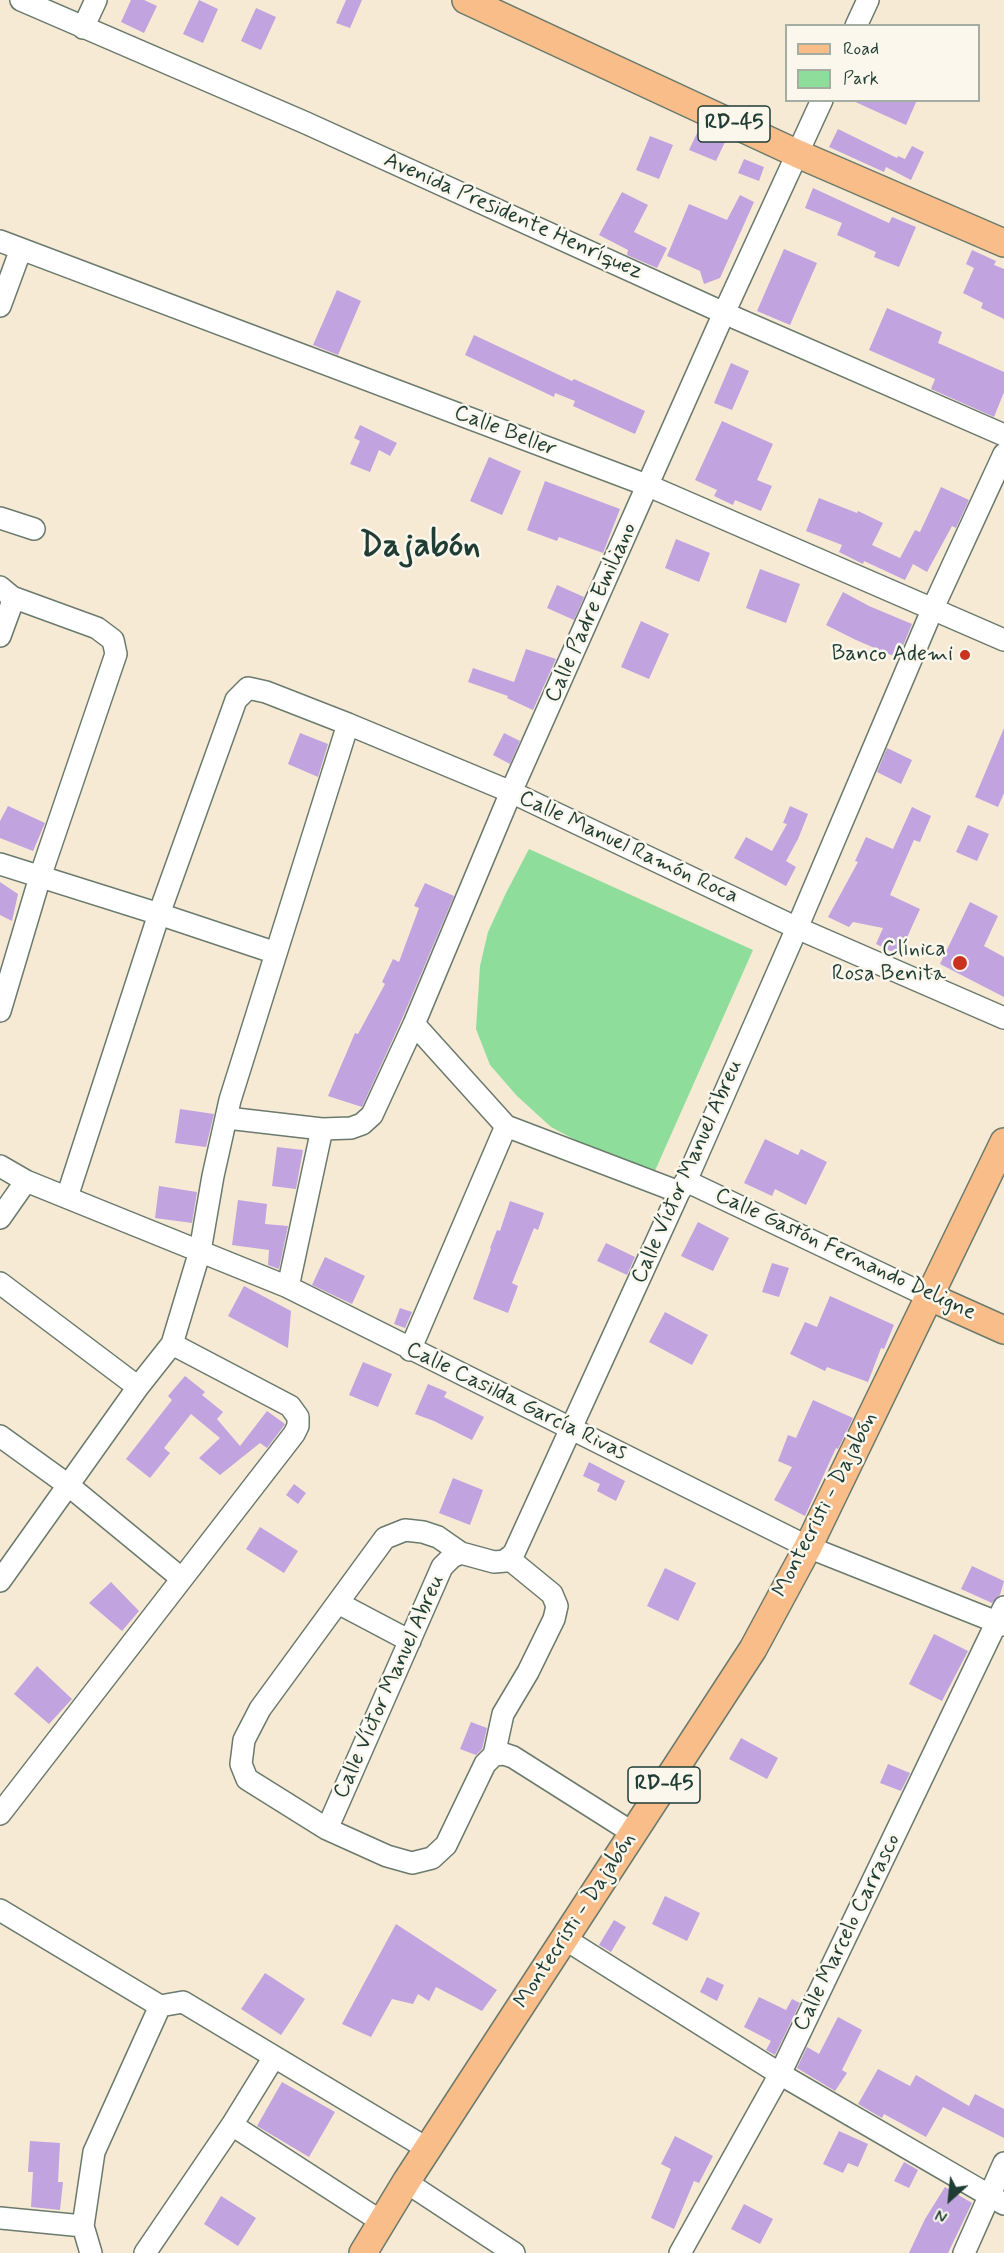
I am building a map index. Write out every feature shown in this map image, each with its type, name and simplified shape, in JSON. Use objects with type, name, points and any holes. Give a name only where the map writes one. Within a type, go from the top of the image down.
[{"type":"main road","name":"RD-45","points":[[466,0],[798,154],[1004,243]]},
{"type":"main road","name":"RD-45","points":[[928,1296],[1004,1142]]},
{"type":"main road","name":"Calle Gastón Fernando Deligne","points":[[928,1296],[1004,1330]]},
{"type":"main road","name":"Montecristi - Dajabón","points":[[363,2253],[406,2182],[753,1649],[808,1547],[928,1296]]},
{"type":"street","name":"Avenida Presidente Henríquez","points":[[21,0],[306,123],[724,313],[1004,435]]},
{"type":"street","points":[[82,28],[96,0]]},
{"type":"street","points":[[857,24],[868,0]]},
{"type":"street","name":"Calle Padre Emiliano","points":[[322,1129],[351,1128],[362,1124],[372,1115],[414,1024],[511,792],[724,313],[821,102]]},
{"type":"street","name":"Calle Beller","points":[[0,241],[649,486],[1004,640]]},
{"type":"street","points":[[0,306],[21,249]]},
{"type":"street","name":"Calle Víctor Manuel Abreu","points":[[327,1829],[442,1567],[452,1557],[461,1553],[494,1562],[506,1561],[514,1553],[682,1186],[797,928],[933,608],[1004,454]]},
{"type":"street","points":[[0,518],[34,529]]},
{"type":"street","points":[[0,636],[11,606],[6,592]]},
{"type":"street","points":[[0,1011],[40,877],[116,654],[113,640],[97,628],[6,592]]},
{"type":"street","name":"Calle Manuel Ramón Roca","points":[[159,914],[236,700],[248,688],[266,692],[348,724],[511,792],[797,928],[1004,1018]]},
{"type":"street","points":[[0,1581],[138,1387],[172,1344],[200,1251],[213,1176],[230,1100],[348,724]]},
{"type":"street","points":[[0,864],[276,953]]},
{"type":"street","points":[[67,1197],[159,914]]},
{"type":"street","points":[[410,1350],[506,1126],[414,1024]]},
{"type":"street","points":[[227,1118],[322,1129],[288,1287]]},
{"type":"street","name":"Calle Gastón Fernando Deligne","points":[[506,1126],[682,1186],[928,1296]]},
{"type":"street","name":"Calle Casilda García Rivas","points":[[0,1166],[26,1181],[288,1287],[808,1547],[1002,1618]]},
{"type":"street","points":[[0,1218],[26,1181]]},
{"type":"street","points":[[0,1283],[138,1387]]},
{"type":"street","points":[[0,1814],[294,1434],[298,1417],[290,1406],[172,1344]]},
{"type":"street","points":[[0,1436],[68,1485],[182,1578]]},
{"type":"street","points":[[461,1553],[438,1537],[423,1532],[405,1530],[385,1538],[260,1709],[244,1740],[241,1764],[247,1779],[327,1829],[387,1856],[412,1863],[432,1858],[446,1845],[485,1764],[494,1755],[503,1714],[528,1672],[554,1619],[557,1606],[552,1594],[508,1558]]},
{"type":"street","points":[[338,1603],[410,1641]]},
{"type":"street","name":"Calle Marcelo Carrasco","points":[[680,2253],[780,2074],[1002,1618]]},
{"type":"street","points":[[494,1755],[504,1754],[513,1757],[633,1833]]},
{"type":"street","points":[[0,1910],[160,2006],[183,2002],[428,2149]]},
{"type":"street","points":[[566,1939],[780,2074],[996,2200]]},
{"type":"street","points":[[91,2253],[83,2226],[94,2152],[160,2006]]},
{"type":"street","points":[[145,2253],[232,2125],[274,2057]]},
{"type":"street","points":[[232,2125],[382,2222]]},
{"type":"street","points":[[964,2253],[996,2200],[1004,2163]]},
{"type":"street","points":[[406,2182],[514,2253]]},
{"type":"street","points":[[0,2218],[83,2226]]},
{"type":"green space","points":[[529,849],[753,950],[654,1173],[596,1151],[551,1127],[517,1096],[490,1065],[476,1029],[480,966],[488,932]]},
{"type":"building","points":[[131,0],[144,0],[157,6],[144,33],[121,22]]},
{"type":"building","points":[[199,0],[218,9],[203,43],[183,34]]},
{"type":"building","points":[[346,0],[362,0],[350,28],[336,23]]},
{"type":"building","points":[[256,8],[276,17],[261,50],[241,41]]},
{"type":"building","points":[[855,102],[916,102],[906,125]]},
{"type":"building","points":[[699,129],[725,142],[716,161],[689,150]]},
{"type":"building","points":[[838,129],[897,158],[898,156],[905,159],[912,146],[924,152],[911,180],[886,167],[884,172],[829,147]]},
{"type":"building","points":[[650,136],[673,145],[659,179],[636,170]]},
{"type":"building","points":[[744,159],[764,167],[759,181],[738,173]]},
{"type":"building","points":[[813,188],[889,223],[892,217],[916,227],[899,267],[874,257],[876,252],[837,235],[842,223],[805,208]]},
{"type":"building","points":[[622,192],[648,205],[634,232],[667,248],[657,268],[627,255],[628,250],[599,235]]},
{"type":"building","points":[[740,195],[754,202],[720,278],[704,284],[700,271],[667,256],[689,204],[727,220]]},
{"type":"building","points":[[784,249],[817,263],[790,325],[757,311]]},
{"type":"building","points":[[972,250],[996,261],[994,265],[1004,269],[1004,319],[981,308],[983,303],[963,293],[974,268],[966,264]]},
{"type":"building","points":[[337,290],[361,301],[338,355],[313,345]]},
{"type":"building","points":[[887,308],[942,332],[938,343],[1004,372],[1004,392],[994,417],[931,389],[935,379],[869,350]]},
{"type":"building","points":[[474,335],[572,381],[574,379],[645,411],[635,434],[573,406],[575,401],[555,393],[554,397],[465,355]]},
{"type":"building","points":[[731,363],[749,371],[732,410],[714,403]]},
{"type":"building","points":[[722,421],[773,444],[757,480],[772,486],[761,511],[735,500],[733,505],[714,496],[717,490],[695,480]]},
{"type":"building","points":[[360,425],[397,443],[390,456],[379,450],[370,472],[350,464],[360,441],[354,438]]},
{"type":"building","points":[[489,457],[521,471],[502,515],[470,501]]},
{"type":"building","points":[[545,481],[620,509],[603,553],[559,537],[557,541],[527,530]]},
{"type":"building","points":[[941,487],[969,500],[956,528],[952,526],[927,572],[913,564],[905,580],[864,561],[863,564],[839,552],[842,545],[806,531],[819,498],[857,513],[858,511],[883,523],[872,545],[900,558],[915,530],[920,532]]},
{"type":"building","points":[[676,539],[710,553],[699,582],[665,568]]},
{"type":"building","points":[[760,569],[800,584],[786,623],[746,608]]},
{"type":"building","points":[[557,585],[584,597],[574,620],[547,608]]},
{"type":"building","points":[[843,592],[912,624],[898,658],[826,625]]},
{"type":"building","points":[[641,621],[669,634],[649,679],[621,667]]},
{"type":"building","points":[[526,649],[556,659],[533,710],[507,698],[508,696],[468,682],[473,668],[514,682]]},
{"type":"building","points":[[1004,728],[1004,793],[998,807],[975,797]]},
{"type":"building","points":[[300,733],[328,744],[318,777],[288,764]]},
{"type":"building","points":[[504,733],[520,741],[510,764],[493,755]]},
{"type":"building","points":[[887,748],[912,760],[901,784],[877,772]]},
{"type":"building","points":[[8,806],[45,823],[33,851],[0,838],[0,821]]},
{"type":"building","points":[[790,806],[808,814],[786,861],[796,867],[786,886],[734,858],[746,837],[772,851],[787,824],[783,823]]},
{"type":"building","points":[[912,807],[931,816],[920,842],[914,840],[890,895],[920,909],[899,955],[876,944],[883,928],[853,922],[849,927],[828,917],[858,862],[855,861],[866,837],[893,849]]},
{"type":"building","points":[[968,825],[989,834],[977,861],[956,852]]},
{"type":"building","points":[[0,882],[18,894],[12,921],[0,915]]},
{"type":"building","points":[[425,883],[454,896],[362,1107],[328,1096],[355,1033],[358,1034],[385,984],[382,982],[393,959],[399,962],[419,908],[414,906]]},
{"type":"building","points":[[970,902],[998,916],[984,946],[1004,957],[1004,997],[940,964]]},
{"type":"building","points":[[180,1109],[214,1114],[206,1147],[175,1143]]},
{"type":"building","points":[[765,1139],[798,1155],[801,1149],[827,1162],[806,1205],[775,1189],[772,1196],[744,1183]]},
{"type":"building","points":[[277,1147],[303,1150],[296,1189],[272,1186]]},
{"type":"building","points":[[159,1186],[197,1192],[192,1223],[155,1218]]},
{"type":"building","points":[[238,1200],[267,1204],[265,1224],[288,1226],[279,1269],[268,1265],[269,1250],[232,1245]]},
{"type":"building","points":[[510,1201],[544,1213],[538,1230],[534,1228],[512,1283],[518,1286],[508,1313],[473,1299],[490,1248],[497,1230],[500,1231]]},
{"type":"building","points":[[698,1222],[729,1238],[713,1271],[681,1256]]},
{"type":"building","points":[[606,1243],[635,1257],[627,1275],[597,1261]]},
{"type":"building","points":[[325,1257],[365,1276],[352,1304],[312,1285]]},
{"type":"building","points":[[772,1263],[789,1268],[779,1297],[762,1292]]},
{"type":"building","points":[[244,1286],[291,1311],[288,1348],[228,1316]]},
{"type":"building","points":[[830,1296],[894,1325],[884,1349],[881,1348],[868,1382],[827,1367],[825,1371],[790,1354],[805,1322],[817,1327]]},
{"type":"building","points":[[400,1308],[412,1312],[405,1328],[394,1324]]},
{"type":"building","points":[[665,1312],[708,1335],[692,1365],[649,1342]]},
{"type":"building","points":[[363,1362],[392,1374],[378,1407],[349,1395]]},
{"type":"building","points":[[185,1376],[205,1392],[202,1395],[223,1412],[217,1419],[240,1446],[267,1411],[285,1424],[267,1448],[260,1443],[220,1475],[199,1458],[220,1438],[191,1414],[164,1448],[170,1453],[150,1478],[126,1459],[172,1400],[168,1396]]},
{"type":"building","points":[[428,1384],[447,1392],[444,1397],[484,1417],[472,1440],[415,1414]]},
{"type":"building","points":[[813,1400],[853,1418],[838,1449],[836,1448],[805,1516],[774,1500],[792,1467],[778,1461],[788,1435],[796,1438]]},
{"type":"building","points":[[589,1462],[625,1481],[616,1501],[597,1491],[600,1484],[583,1476]]},
{"type":"building","points":[[453,1478],[483,1490],[470,1525],[439,1513]]},
{"type":"building","points":[[294,1484],[306,1493],[298,1504],[286,1495]]},
{"type":"building","points":[[260,1527],[298,1551],[284,1573],[246,1549]]},
{"type":"building","points":[[972,1566],[1004,1581],[1000,1595],[992,1603],[961,1589]]},
{"type":"building","points":[[665,1568],[696,1583],[678,1621],[647,1606]]},
{"type":"building","points":[[111,1582],[139,1611],[122,1631],[89,1603]]},
{"type":"building","points":[[934,1634],[968,1651],[942,1701],[909,1684]]},
{"type":"building","points":[[37,1666],[72,1699],[49,1724],[14,1694]]},
{"type":"building","points":[[471,1722],[487,1728],[482,1749],[476,1755],[460,1749]]},
{"type":"building","points":[[741,1738],[778,1758],[767,1779],[729,1759]]},
{"type":"building","points":[[888,1764],[910,1773],[901,1791],[880,1783]]},
{"type":"building","points":[[665,1896],[700,1913],[687,1941],[652,1924]]},
{"type":"building","points":[[614,1920],[626,1927],[611,1952],[599,1945]]},
{"type":"building","points":[[396,1924],[497,1990],[482,2011],[436,1987],[429,2001],[418,1994],[413,2004],[392,1999],[371,2037],[342,2024]]},
{"type":"building","points":[[265,1973],[305,1999],[281,2035],[241,2009]]},
{"type":"building","points":[[707,1977],[724,1985],[717,2001],[700,1992]]},
{"type":"building","points":[[759,1997],[786,2010],[792,1999],[800,2003],[775,2055],[766,2050],[771,2041],[744,2027]]},
{"type":"building","points":[[838,2017],[862,2030],[842,2070],[847,2073],[835,2091],[797,2068],[807,2047],[819,2054]]},
{"type":"building","points":[[878,2069],[910,2086],[916,2075],[969,2106],[975,2094],[1004,2109],[1004,2138],[943,2107],[926,2137],[884,2114],[882,2118],[858,2104]]},
{"type":"building","points":[[282,2082],[335,2112],[309,2157],[257,2126]]},
{"type":"building","points":[[839,2131],[868,2144],[858,2167],[848,2163],[843,2173],[823,2164]]},
{"type":"building","points":[[675,2136],[713,2156],[699,2183],[694,2181],[674,2229],[651,2218],[671,2169],[661,2164]]},
{"type":"building","points":[[30,2141],[60,2143],[58,2182],[63,2182],[60,2210],[31,2207],[33,2172],[28,2172]]},
{"type":"building","points":[[904,2162],[918,2170],[909,2188],[894,2181]]},
{"type":"building","points":[[945,2187],[972,2203],[948,2253],[909,2253],[925,2219]]},
{"type":"building","points":[[221,2196],[256,2218],[238,2246],[204,2224]]},
{"type":"building","points":[[744,2204],[773,2219],[760,2244],[731,2229]]},
{"type":"place","name":"Banco Ademi","points":[[965,655]]},
{"type":"place","name":"Clínica Rosa Benita","points":[[960,963]]},
{"type":"district","name":"Dajabón","points":[[420,548]]}]
